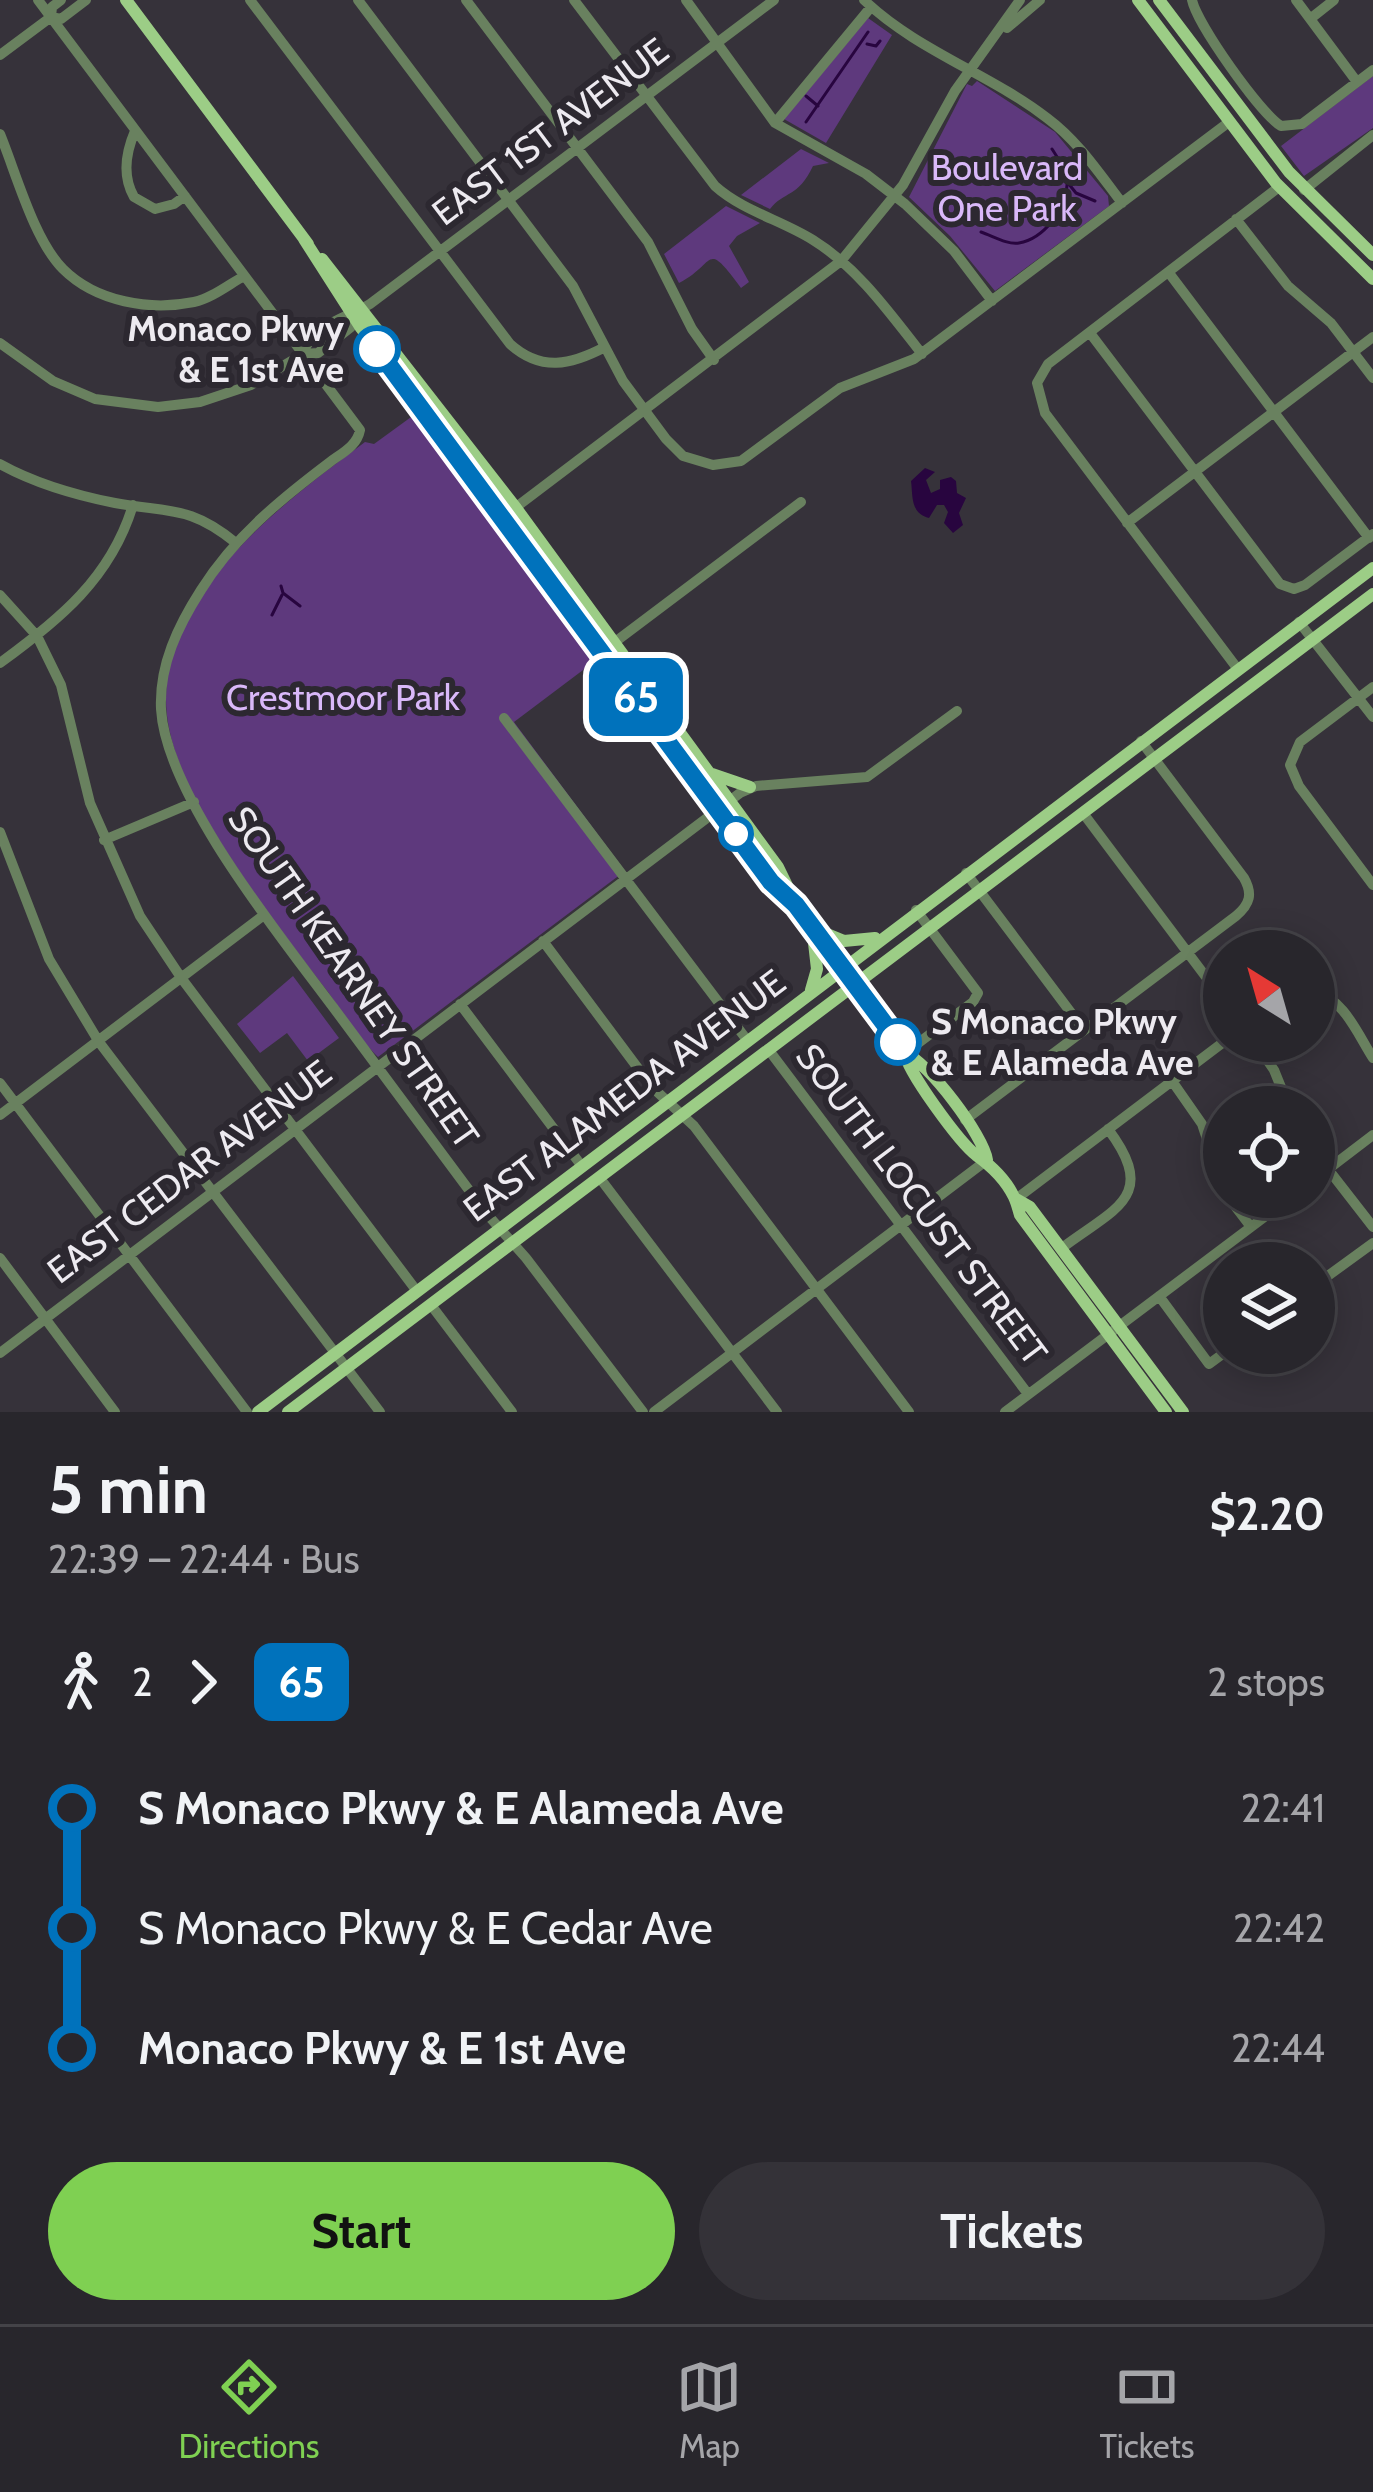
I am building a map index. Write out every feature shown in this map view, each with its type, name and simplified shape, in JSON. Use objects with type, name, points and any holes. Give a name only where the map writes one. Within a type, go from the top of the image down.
[{"type":"main road","points":[[126,0],[503,518],[724,805],[771,882],[796,905],[972,1151],[986,1160],[1016,1199],[1019,1213],[1183,1412]]},
{"type":"main road","points":[[1138,0],[1279,187],[1373,279]]},
{"type":"main road","points":[[1163,6],[1304,190],[1373,255]]},
{"type":"main road","points":[[356,315],[516,508],[711,774],[724,805]]},
{"type":"main road","name":"EAST ALAMEDA AVENUE","points":[[258,1412],[1373,568]]},
{"type":"main road","name":"EAST ALAMEDA AVENUE","points":[[288,1412],[1373,594]]},
{"type":"main road","points":[[568,604],[601,638],[615,642]]},
{"type":"main road","points":[[607,657],[620,659],[633,678],[650,689]]},
{"type":"main road","points":[[711,774],[750,787]]},
{"type":"main road","points":[[812,927],[849,942],[887,933]]},
{"type":"main road","points":[[811,990],[818,969],[812,927]]},
{"type":"main road","points":[[905,1053],[918,1059],[965,1120],[985,1148],[986,1160]]},
{"type":"main road","points":[[1016,1199],[1028,1204],[1062,1248],[1166,1412]]},
{"type":"street","points":[[38,0],[303,354]]},
{"type":"street","points":[[0,55],[51,17],[52,7],[62,0]]},
{"type":"street","points":[[51,17],[61,19],[86,0]]},
{"type":"street","points":[[250,0],[520,354],[557,364],[605,347]]},
{"type":"street","points":[[358,0],[578,293],[644,411],[683,456],[706,464],[728,465],[753,454],[840,388],[903,367],[1229,122]]},
{"type":"street","points":[[466,0],[648,242],[692,329],[714,360]]},
{"type":"street","points":[[574,0],[720,191],[801,232],[841,261],[886,306],[922,354]]},
{"type":"street","points":[[686,0],[775,123],[896,196],[942,237],[992,301]]},
{"type":"street","name":"EAST 1ST AVENUE","points":[[0,343],[53,381],[95,399],[158,407],[200,402],[272,375],[303,354],[318,353],[356,315],[774,0]]},
{"type":"street","points":[[503,518],[841,261],[896,196],[969,69],[1020,0]]},
{"type":"street","points":[[990,41],[1040,0]]},
{"type":"street","points":[[1192,0],[1195,12],[1244,83],[1274,122],[1288,128],[1302,124],[1373,70]]},
{"type":"street","points":[[1310,19],[1334,0]]},
{"type":"street","points":[[1301,2],[1357,82]]},
{"type":"street","points":[[775,123],[868,4],[1063,131],[1122,203]]},
{"type":"street","points":[[135,131],[126,176],[134,196],[154,208],[185,196]]},
{"type":"street","points":[[0,134],[61,268],[99,293],[127,302],[197,302],[244,276]]},
{"type":"street","points":[[1304,190],[1373,135]]},
{"type":"street","points":[[1237,668],[1045,412],[1038,396],[1041,372],[1279,187]]},
{"type":"street","points":[[1236,218],[1288,286],[1331,322],[1373,378]]},
{"type":"street","points":[[1090,334],[1274,579],[1294,589],[1310,583],[1371,536],[1169,273]]},
{"type":"street","points":[[1127,523],[1373,337]]},
{"type":"street","name":"SOUTH KEARNEY STREET","points":[[303,354],[360,430],[353,445],[281,500],[236,543],[202,586],[178,629],[164,670],[164,730],[194,802],[264,915],[644,1412]]},
{"type":"street","points":[[0,464],[64,491],[184,512],[208,522],[236,543]]},
{"type":"street","points":[[615,642],[801,502]]},
{"type":"street","points":[[0,663],[78,603],[115,546],[133,505]]},
{"type":"street","points":[[0,595],[37,637],[61,685],[74,752],[104,840],[140,916],[182,979],[416,1290]]},
{"type":"street","points":[[1299,622],[1373,717]]},
{"type":"street","points":[[1373,687],[1300,742],[1290,765],[1292,777],[1373,885]]},
{"type":"street","name":"EAST CEDAR AVENUE","points":[[0,1353],[750,787],[867,777],[957,711]]},
{"type":"street","name":"SOUTH LOCUST STREET","points":[[504,718],[747,1040]]},
{"type":"street","points":[[965,1120],[1239,914],[1250,899],[1250,891],[1141,741]]},
{"type":"street","points":[[104,840],[194,802]]},
{"type":"street","points":[[1082,813],[1203,974]]},
{"type":"street","points":[[0,832],[49,959],[99,1042],[380,1412]]},
{"type":"street","points":[[966,873],[1084,1030]]},
{"type":"street","points":[[905,1053],[973,1002],[977,993],[916,910]]},
{"type":"street","points":[[0,1115],[264,915]]},
{"type":"street","points":[[543,940],[652,1087],[694,1126],[909,1412]]},
{"type":"street","points":[[1335,1002],[1373,1058]]},
{"type":"street","points":[[460,1004],[581,1165]]},
{"type":"street","name":"SOUTH LOCUST STREET","points":[[768,1049],[1028,1394]]},
{"type":"street","points":[[1016,1199],[1203,1058]]},
{"type":"street","points":[[1172,1081],[1203,1127]]},
{"type":"street","points":[[0,1083],[247,1412]]},
{"type":"street","points":[[1062,1248],[1114,1209],[1130,1189],[1131,1163],[1108,1129]]},
{"type":"street","points":[[1335,1164],[1373,1135]]},
{"type":"street","points":[[654,1412],[986,1160]]},
{"type":"street","points":[[599,1178],[777,1412]]},
{"type":"street","points":[[1335,1178],[1373,1227]]},
{"type":"street","points":[[1244,1218],[1251,1227]]},
{"type":"street","points":[[1005,1412],[1263,1218]]},
{"type":"street","points":[[1335,1271],[1373,1243]]},
{"type":"street","points":[[0,1258],[115,1412]]},
{"type":"street","points":[[1159,1296],[1203,1356]]},
{"type":"street","points":[[431,1305],[512,1412]]},
{"type":"green space","points":[[868,18],[892,35],[826,143],[784,119]]},
{"type":"green space","points":[[1373,76],[1373,128],[1304,176],[1281,146]]},
{"type":"green space","name":"Boulevard One Park","points":[[977,81],[1055,132],[1108,196],[1109,206],[995,291],[950,236],[909,197],[967,84]]},
{"type":"green space","points":[[801,149],[829,163],[813,166],[802,184],[770,209],[741,195]]},
{"type":"green space","points":[[726,206],[760,223],[729,246],[749,282],[741,288],[715,259],[679,283],[664,254]]},
{"type":"green space","name":"Crestmoor Park","points":[[418,412],[599,658],[514,722],[625,871],[378,1057],[261,903],[203,812],[174,749],[167,683],[177,640],[226,562],[331,467]]},
{"type":"green space","points":[[293,976],[339,1038],[308,1061],[287,1033],[260,1053],[237,1024]]},
{"type":"shaded area","points":[[925,468],[935,472],[926,480],[931,493],[940,489],[940,480],[951,477],[957,493],[966,498],[959,513],[963,525],[953,533],[944,523],[948,512],[944,505],[937,505],[929,518],[915,508],[911,481]]},
{"type":"waterway","points":[[806,122],[868,32]]},
{"type":"waterway","points":[[867,44],[876,46],[880,41]]},
{"type":"waterway","points":[[806,96],[818,106]]},
{"type":"waterway","points":[[981,232],[1019,243],[1037,236],[1052,222],[1067,185],[1052,149]]},
{"type":"waterway","points":[[1068,183],[1076,193],[1095,201]]},
{"type":"waterway","points":[[281,586],[300,606]]},
{"type":"waterway","points":[[272,615],[282,595]]},
{"type":"bus line","name":"65","points":[[377,349],[771,882],[796,905],[898,1042]]},
{"type":"place","name":"Monaco Pkwy & E 1st Ave","points":[[377,349]]},
{"type":"place","name":"S Monaco Pkwy & E Alameda Ave","points":[[898,1042]]}]
